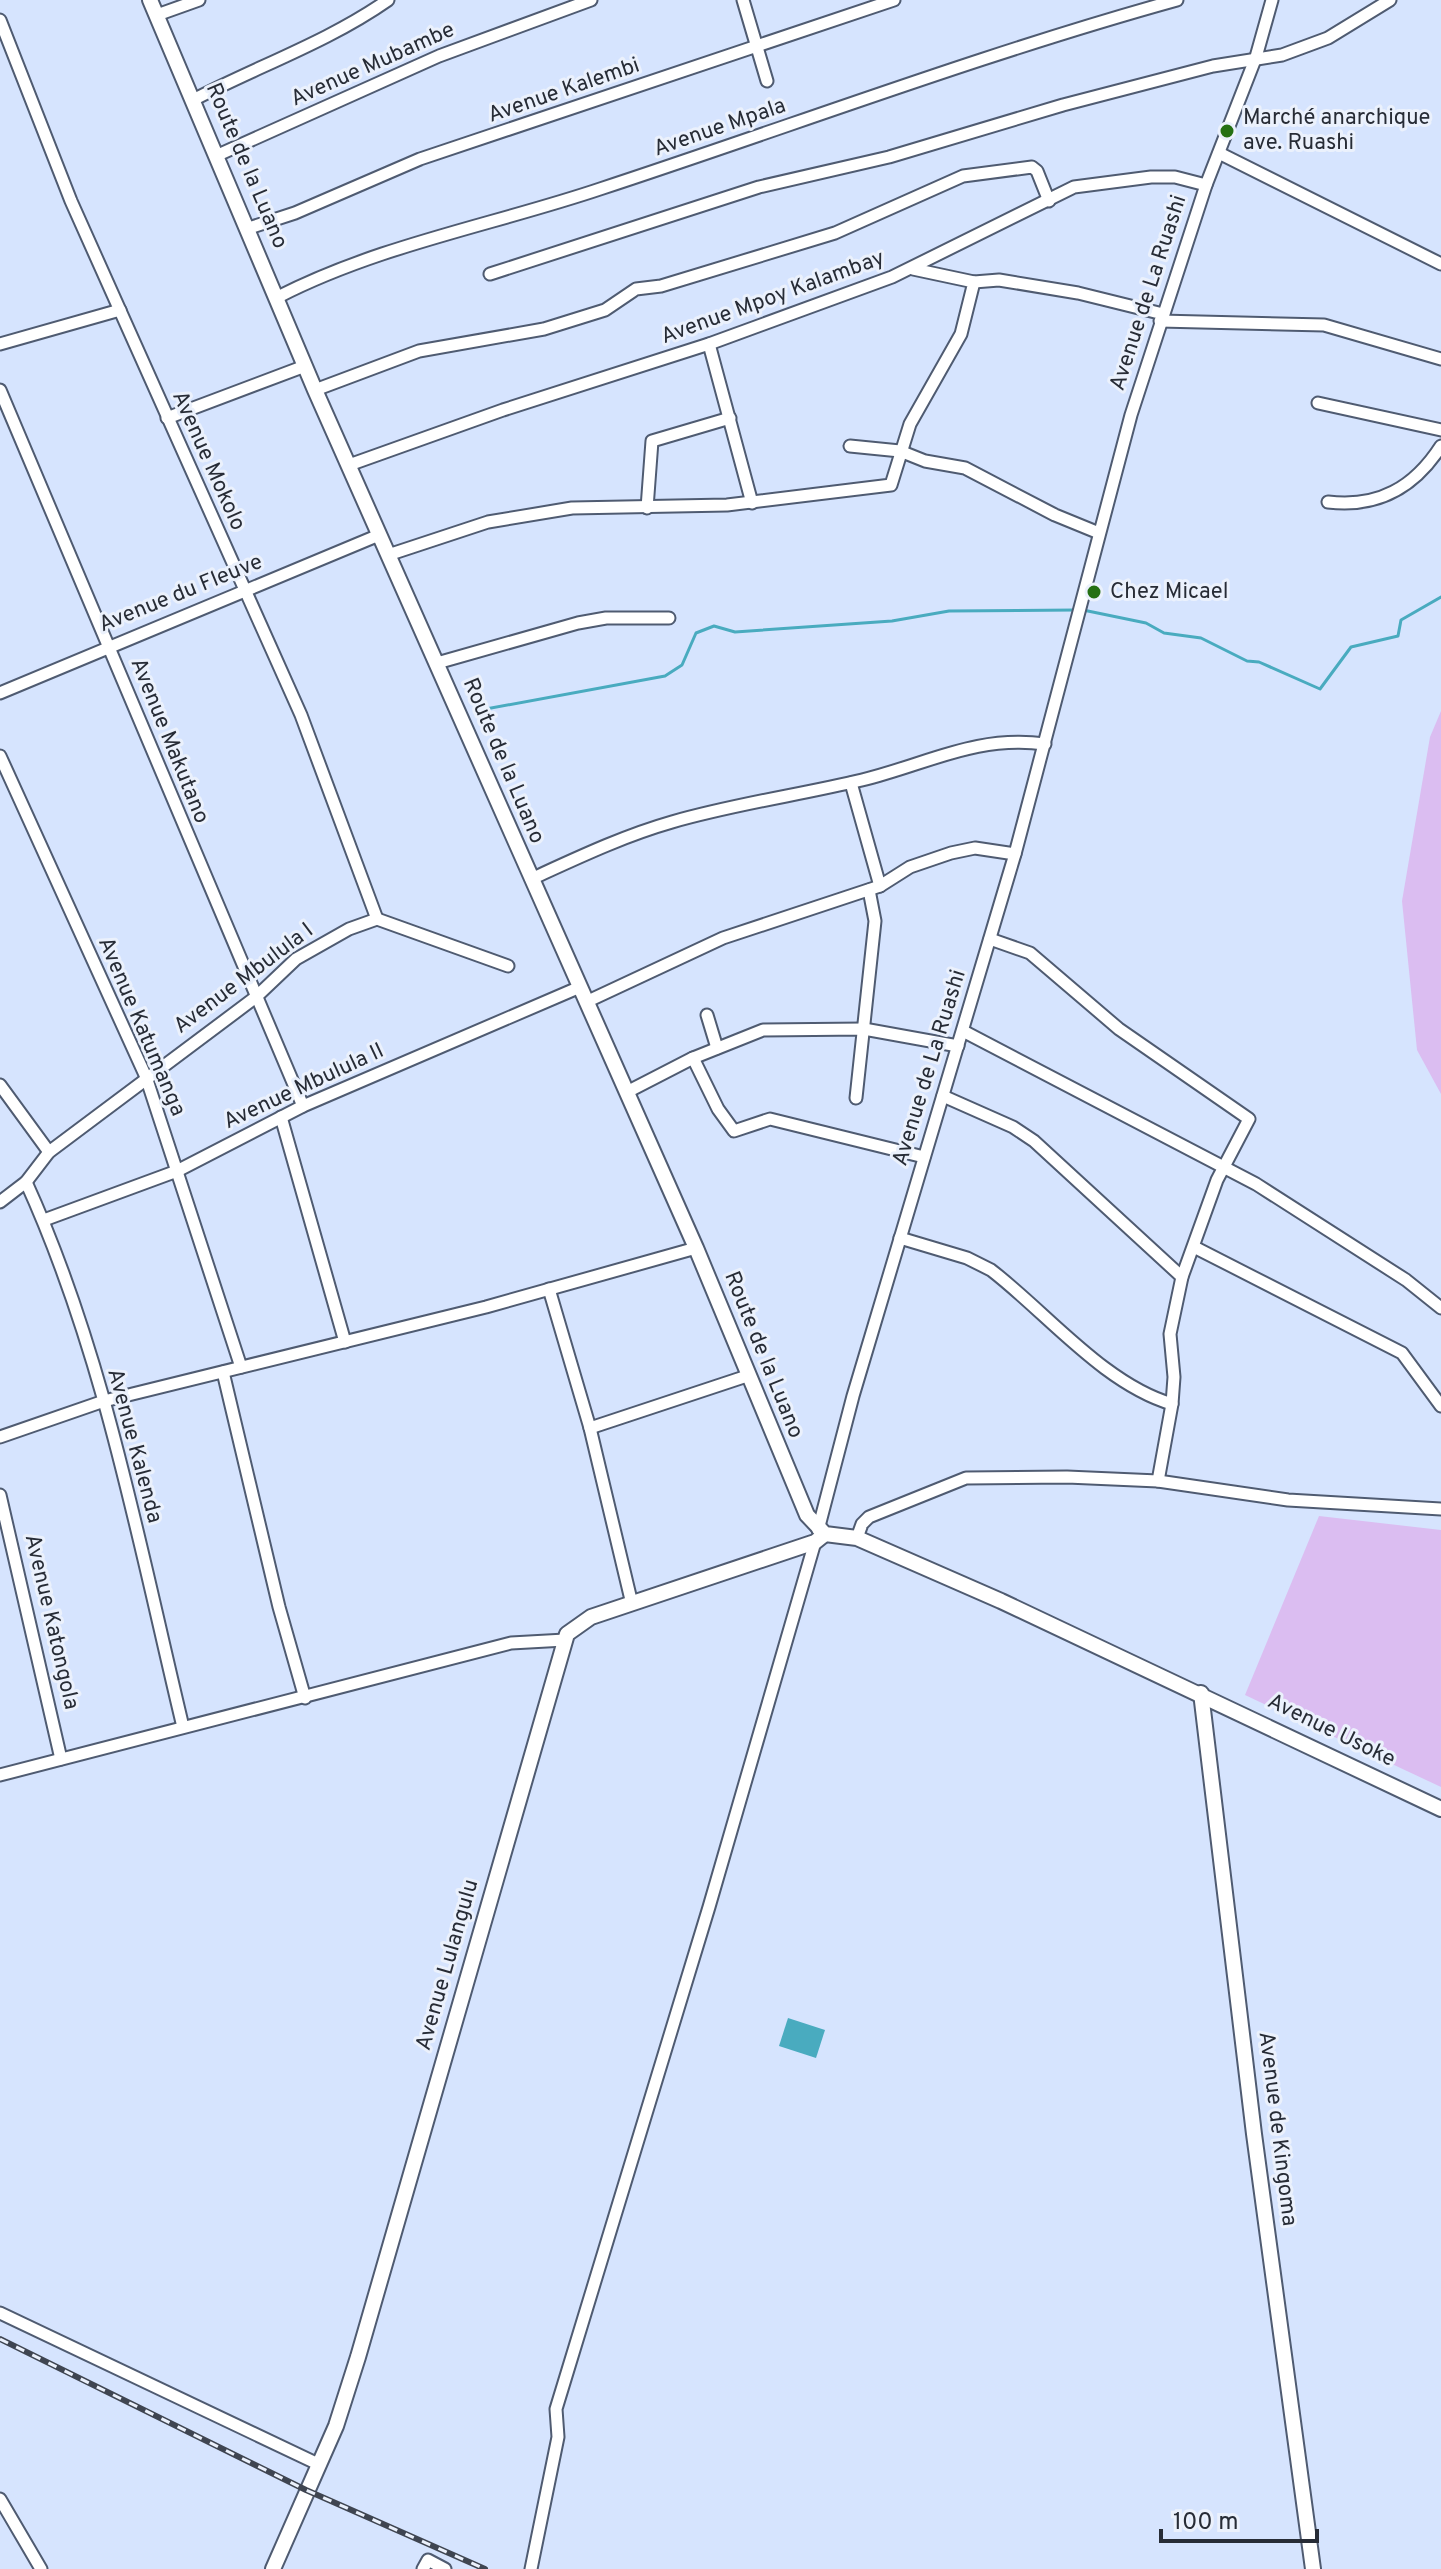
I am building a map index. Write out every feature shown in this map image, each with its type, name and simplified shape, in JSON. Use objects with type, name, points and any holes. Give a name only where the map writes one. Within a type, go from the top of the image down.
[{"type":"street","name":"Route de la Luano","points":[[150,0],[315,390],[696,1248],[795,1489],[819,1535]]},
{"type":"street","points":[[157,15],[199,0]]},
{"type":"street","points":[[193,100],[326,38],[388,0]]},
{"type":"street","name":"Avenue Mubambe","points":[[218,155],[473,42],[591,0]]},
{"type":"street","points":[[743,0],[767,81]]},
{"type":"street","name":"Avenue Kalembi","points":[[249,228],[295,213],[420,159],[894,0]]},
{"type":"street","name":"Avenue Mpala","points":[[278,297],[373,258],[587,193],[1015,48],[1177,0]]},
{"type":"street","name":"Avenue de La Ruashi","points":[[531,2569],[558,2437],[556,2409],[819,1535],[900,1238],[1015,854],[1099,533],[1161,317],[1206,185],[1256,57],[1272,0]]},
{"type":"street","points":[[490,274],[759,187],[889,157],[1063,105],[1256,57],[1282,55],[1328,38],[1390,0]]},
{"type":"street","name":"Avenue Mokolo","points":[[0,20],[71,201],[301,715],[377,919]]},
{"type":"street","points":[[1219,153],[1441,264]]},
{"type":"street","points":[[315,390],[419,351],[544,329],[605,310],[636,289],[661,286],[822,237],[963,176],[1032,167],[1037,171],[1049,201]]},
{"type":"street","name":"Avenue Mpoy Kalambay","points":[[349,465],[503,410],[709,344],[911,269],[987,229],[1084,185],[1175,177],[1206,185]]},
{"type":"street","points":[[911,269],[974,282],[999,280],[1078,293],[1161,317],[1324,325],[1441,359]]},
{"type":"street","points":[[388,555],[509,518],[582,507],[647,508],[752,503],[810,493],[887,487],[897,472],[900,451],[911,421],[961,334],[974,282]]},
{"type":"street","points":[[0,344],[120,310]]},
{"type":"street","points":[[709,344],[752,503]]},
{"type":"street","points":[[167,418],[305,366]]},
{"type":"street","name":"Avenue Makutano","points":[[0,390],[303,1106]]},
{"type":"street","points":[[1318,403],[1441,430]]},
{"type":"street","points":[[647,508],[652,441],[730,418]]},
{"type":"street","points":[[850,446],[900,451],[925,461],[965,468],[1055,515],[1099,533]]},
{"type":"street","points":[[1328,502],[1354,505],[1386,497],[1425,468],[1441,446]]},
{"type":"street","name":"Avenue du Fleuve","points":[[0,693],[379,535]]},
{"type":"street","points":[[437,663],[578,623],[606,618],[669,618]]},
{"type":"street","points":[[531,879],[598,848],[670,822],[851,783],[987,743],[1015,740],[1045,744]]},
{"type":"street","name":"Avenue Katumanga","points":[[0,756],[146,1077],[241,1367]]},
{"type":"street","points":[[851,783],[875,888],[875,921],[856,1098]]},
{"type":"street","points":[[586,1002],[723,938],[875,888],[910,867],[962,849],[1015,854]]},
{"type":"street","points":[[377,919],[508,966]]},
{"type":"street","name":"Avenue Mbulula I","points":[[0,1202],[26,1182],[49,1152],[256,997],[312,948],[377,919]]},
{"type":"street","points":[[990,939],[1030,953],[1119,1029],[1247,1114],[1249,1123],[1225,1168],[1182,1277],[1170,1334],[1174,1377],[1172,1404],[1158,1481]]},
{"type":"street","name":"Avenue Mbulula II","points":[[44,1220],[177,1171],[303,1106],[580,987]]},
{"type":"street","points":[[707,1015],[717,1048]]},
{"type":"street","points":[[627,1092],[693,1058],[763,1030],[864,1029],[958,1046]]},
{"type":"street","points":[[963,1031],[1225,1168],[1328,1230],[1441,1308]]},
{"type":"street","points":[[693,1058],[718,1109],[734,1131],[770,1119],[924,1157]]},
{"type":"street","points":[[0,1085],[49,1152]]},
{"type":"street","points":[[943,1096],[1013,1127],[1034,1141],[1182,1277]]},
{"type":"street","points":[[281,1117],[345,1342]]},
{"type":"street","name":"Avenue Kalenda","points":[[26,1182],[44,1220],[104,1401],[183,1727]]},
{"type":"street","points":[[900,1238],[967,1258],[991,1270],[1122,1380],[1149,1398],[1172,1404]]},
{"type":"street","points":[[1194,1247],[1402,1353],[1441,1406]]},
{"type":"street","points":[[0,1437],[104,1401],[345,1342],[696,1248]]},
{"type":"street","points":[[549,1289],[590,1428],[632,1604]]},
{"type":"street","points":[[223,1372],[279,1607],[305,1698]]},
{"type":"street","points":[[590,1428],[747,1376]]},
{"type":"street","points":[[857,1538],[862,1524],[869,1517],[966,1478],[1067,1477],[1158,1481],[1288,1500],[1441,1509]]},
{"type":"street","name":"Avenue Katongola","points":[[0,1495],[61,1759]]},
{"type":"street","points":[[0,1775],[511,1643],[565,1640],[583,1621],[819,1535]]},
{"type":"street","name":"Avenue Usoke","points":[[819,1535],[857,1538],[1201,1693],[1441,1809]]},
{"type":"street","name":"Avenue Lulangulu","points":[[273,2569],[336,2426],[362,2345],[565,1640]]},
{"type":"street","name":"Avenue de Kingoma","points":[[1201,1693],[1254,2134],[1313,2569]]},
{"type":"street","points":[[0,2313],[318,2464]]},
{"type":"street","points":[[0,2499],[41,2569]]},
{"type":"street","points":[[423,2569],[428,2560],[445,2569]]},
{"type":"shaded area","points":[[1441,711],[1441,1094],[1417,1050],[1402,901],[1430,737]]},
{"type":"shaded area","points":[[1319,1516],[1441,1530],[1441,1787],[1245,1695]]},
{"type":"water","points":[[788,2018],[825,2030],[816,2058],[779,2046]]},
{"type":"waterway","points":[[1083,610],[1146,623],[1164,633],[1201,638],[1247,661],[1259,662],[1320,689],[1351,647],[1398,636],[1401,620],[1441,597]]},
{"type":"waterway","points":[[475,711],[665,676],[682,665],[696,633],[714,626],[735,632],[892,621],[949,611],[1076,610]]},
{"type":"railway","points":[[0,2339],[306,2490],[485,2569]]},
{"type":"place","name":"Marché anarchique ave. Ruashi","points":[[1227,131]]},
{"type":"place","name":"Chez Micael","points":[[1094,592]]}]
